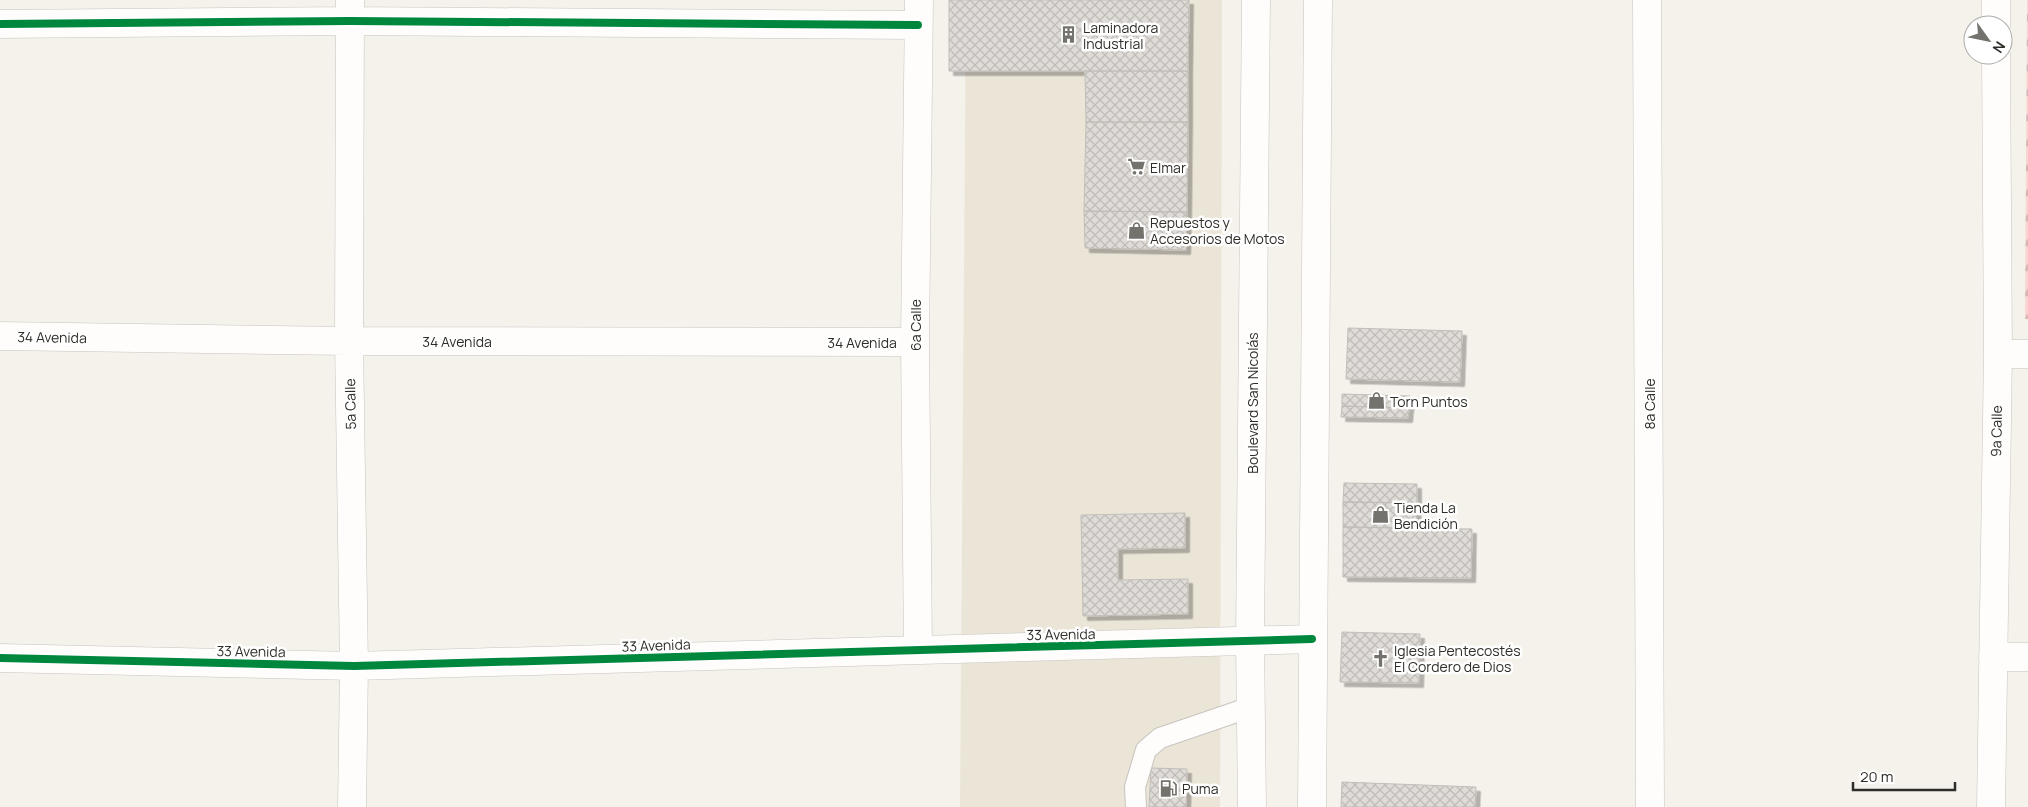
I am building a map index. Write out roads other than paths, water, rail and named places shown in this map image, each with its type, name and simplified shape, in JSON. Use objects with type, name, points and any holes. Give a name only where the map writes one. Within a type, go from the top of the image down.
[{"type":"street","name":"Boulevard San Nicolás","points":[[1252,807],[1250,640],[1256,0]]},
{"type":"street","points":[[1312,807],[1318,0]]},
{"type":"street","name":"8a Calle","points":[[1647,0],[1650,807]]},
{"type":"street","points":[[1996,0],[1996,15]]},
{"type":"street","points":[[0,24],[350,11],[919,12]]},
{"type":"street","name":"5a Calle","points":[[350,11],[349,341],[354,666],[352,807]]},
{"type":"street","name":"6a Calle","points":[[918,650],[915,342],[919,12]]},
{"type":"street","name":"9a Calle","points":[[1991,807],[1998,354],[1996,65]]},
{"type":"street","name":"34 Avenida","points":[[0,336],[349,341],[915,342]]},
{"type":"street","points":[[1998,354],[2028,354]]},
{"type":"street","name":"33 Avenida","points":[[0,658],[354,666],[1312,639]]},
{"type":"street","points":[[1993,657],[2028,657]]},
{"type":"lane","points":[[1136,807],[1135,787],[1146,750],[1160,738],[1251,707]]},
{"type":"place","name":"Laminadora Industrial","points":[[1069,35]]},
{"type":"place","name":"Elmar","points":[[1136,167]]},
{"type":"place","name":"Repuestos y Accesorios de Motos","points":[[1136,230]]},
{"type":"place","name":"Torn Puntos","points":[[1376,401]]},
{"type":"place","name":"Tienda La Bendición","points":[[1380,515]]},
{"type":"place","name":"Iglesia Pentecostés El Cordero de Dios","points":[[1380,658]]},
{"type":"place","name":"Puma","points":[[1168,788]]}]
